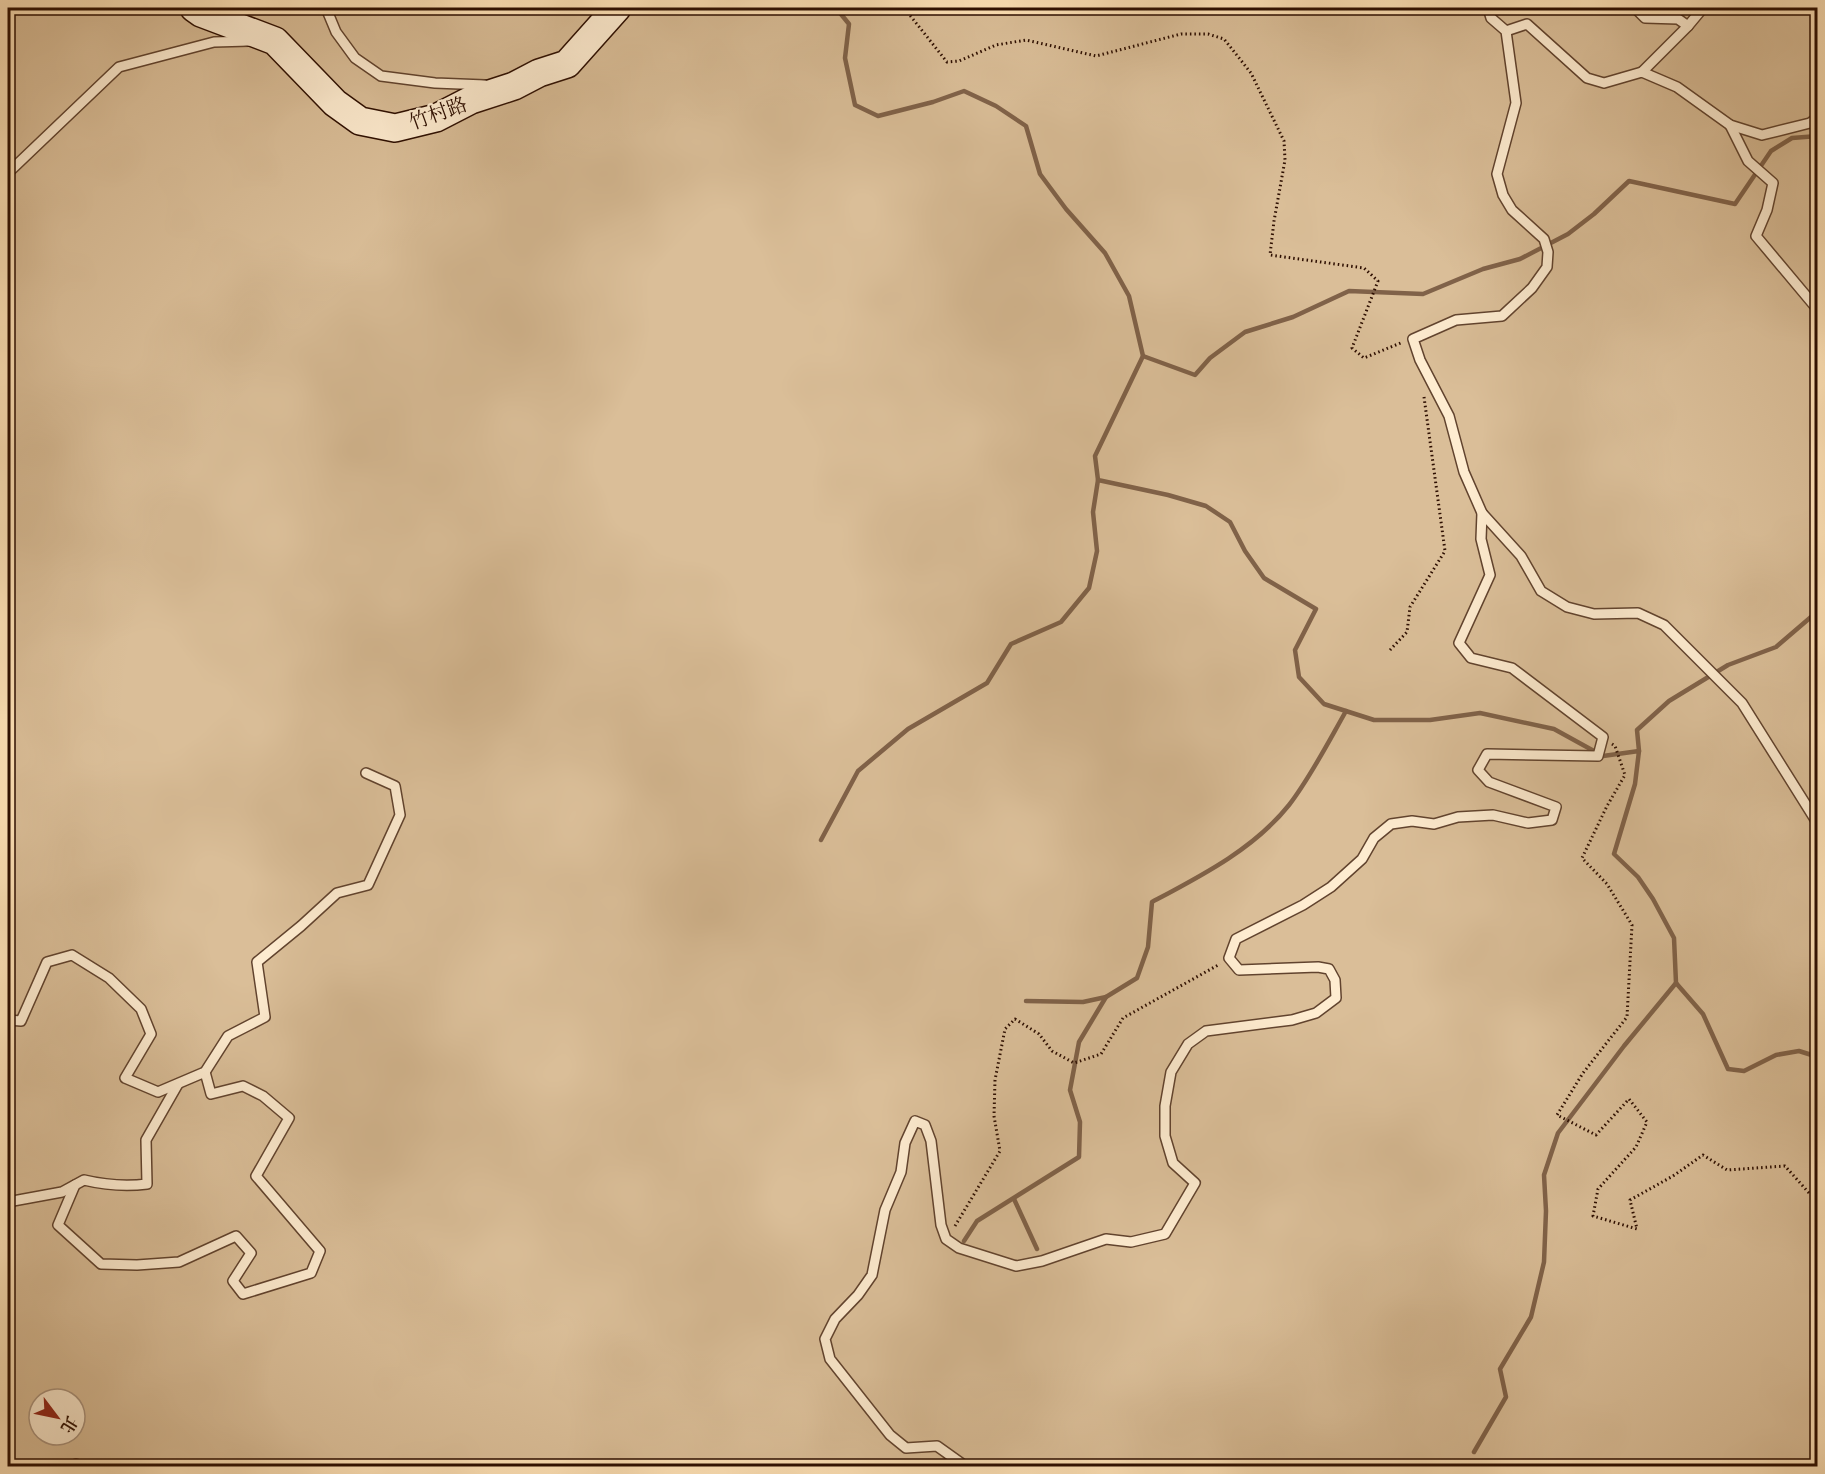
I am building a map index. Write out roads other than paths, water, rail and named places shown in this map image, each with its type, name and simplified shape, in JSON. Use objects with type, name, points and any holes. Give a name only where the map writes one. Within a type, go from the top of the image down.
[{"type":"street","name":"竹村路","points":[[199,9],[275,41],[335,103],[360,121],[395,128],[436,117],[471,100],[514,86],[539,73],[567,64],[617,8]]},
{"type":"lane","points":[[326,8],[336,32],[355,58],[381,76],[435,83],[514,86]]},
{"type":"lane","points":[[1488,8],[1491,18],[1506,31],[1516,103],[1497,174],[1503,195],[1512,210],[1544,239],[1548,252],[1546,267],[1532,288],[1502,315],[1456,321],[1413,339],[1420,360],[1449,416],[1464,472],[1482,513],[1521,556],[1541,591],[1567,607],[1594,614],[1638,613],[1664,625],[1742,703],[1818,824]]},
{"type":"lane","points":[[1635,8],[1645,18],[1678,19],[1688,26]]},
{"type":"lane","points":[[1506,31],[1527,24],[1587,78],[1604,82],[1642,72],[1703,8]]},
{"type":"lane","points":[[8,173],[119,67],[214,42],[275,41]]},
{"type":"lane","points":[[1642,72],[1677,87],[1730,125],[1762,135],[1810,123],[1818,117]]},
{"type":"lane","points":[[1730,125],[1748,161],[1773,183],[1767,210],[1756,236],[1818,310]]},
{"type":"lane","points":[[965,1467],[937,1446],[906,1448],[890,1435],[830,1359],[825,1339],[834,1318],[858,1295],[872,1275],[885,1210],[901,1172],[905,1143],[915,1121],[925,1125],[931,1141],[941,1225],[946,1239],[959,1248],[1016,1266],[1042,1261],[1107,1239],[1131,1242],[1165,1234],[1195,1183],[1173,1163],[1165,1136],[1165,1106],[1171,1072],[1188,1044],[1206,1031],[1292,1020],[1316,1013],[1336,998],[1335,980],[1329,969],[1318,967],[1239,970],[1229,958],[1236,939],[1303,905],[1331,887],[1362,859],[1374,838],[1391,824],[1412,821],[1434,824],[1458,817],[1493,815],[1528,823],[1552,820],[1556,807],[1490,782],[1478,770],[1487,753],[1598,756],[1603,737],[1512,668],[1471,658],[1460,643],[1490,575],[1480,539],[1482,513]]},
{"type":"lane","points":[[8,1020],[21,1021],[47,962],[72,955],[109,978],[141,1009],[151,1034],[125,1078],[158,1092],[205,1072],[228,1036],[265,1017],[257,962],[337,893],[368,885],[400,815],[395,786],[366,772]]},
{"type":"lane","points":[[75,1185],[58,1225],[101,1264],[137,1265],[179,1262],[236,1236],[251,1253],[233,1281],[243,1294],[311,1273],[320,1251],[256,1176],[289,1118],[263,1096],[243,1086],[211,1094],[205,1072]]},
{"type":"lane","points":[[8,1199],[13,1201],[62,1192],[84,1180],[106,1185],[147,1184],[146,1140],[178,1083]]},
{"type":"waterway","points":[[768,8],[816,8]]},
{"type":"waterway","points":[[836,8],[849,24],[845,58],[855,105],[878,116],[933,102],[964,91],[996,106],[1026,126],[1040,174],[1066,209],[1105,253],[1129,296],[1143,356],[1095,456],[1098,480],[1168,495],[1206,506],[1230,522],[1245,551],[1264,578],[1316,609],[1295,650],[1299,677],[1324,704],[1374,720],[1430,720],[1480,713],[1554,729],[1603,756],[1639,751],[1635,784],[1614,854],[1638,877],[1674,938],[1676,983],[1703,1014],[1728,1069],[1744,1071],[1776,1055],[1799,1051],[1818,1057]]},
{"type":"waterway","points":[[1143,356],[1195,375],[1210,358],[1245,332],[1293,317],[1349,291],[1423,294],[1483,269],[1520,259],[1568,234],[1594,214],[1629,181],[1735,204],[1771,151],[1792,138],[1818,136]]},
{"type":"waterway","points":[[821,840],[858,771],[908,729],[987,683],[1011,644],[1061,622],[1089,588],[1097,551],[1093,512],[1098,480]]},
{"type":"waterway","points":[[1639,751],[1637,730],[1669,701],[1728,665],[1776,647],[1818,611]]},
{"type":"waterway","points":[[964,1241],[977,1221],[1079,1157],[1080,1122],[1070,1090],[1079,1042],[1106,997],[1137,978],[1148,947],[1152,902],[1226,860],[1275,821],[1304,783],[1346,711]]},
{"type":"waterway","points":[[1474,1452],[1506,1397],[1500,1369],[1531,1317],[1544,1262],[1546,1211],[1544,1175],[1558,1133],[1624,1046],[1676,983]]},
{"type":"waterway","points":[[1026,1001],[1083,1002],[1106,997]]},
{"type":"waterway","points":[[1014,1199],[1037,1249]]}]
